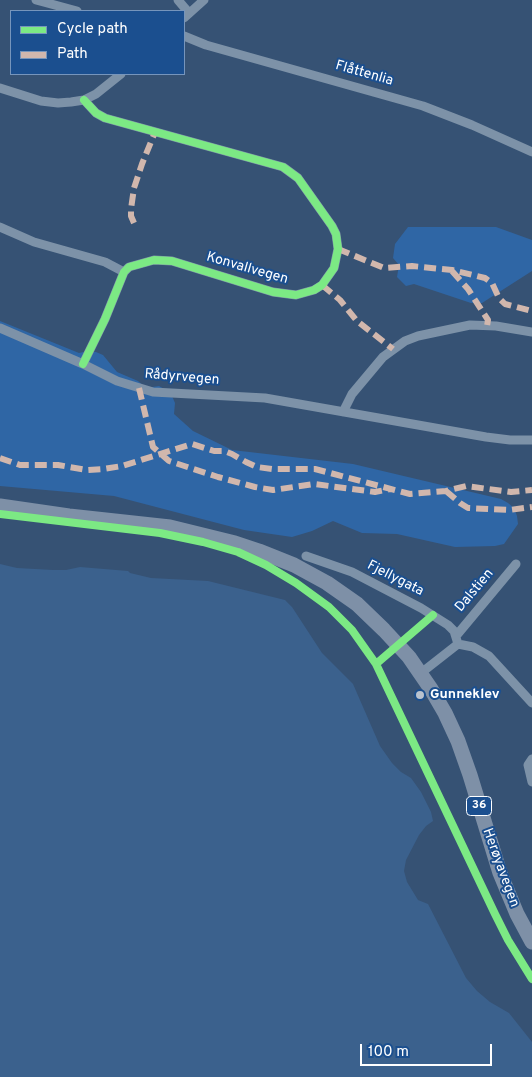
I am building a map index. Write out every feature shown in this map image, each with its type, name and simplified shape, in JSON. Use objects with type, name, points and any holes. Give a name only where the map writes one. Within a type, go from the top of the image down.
[{"type":"highway","name":"Herøyavegen","points":[[0,506],[170,527],[235,543],[276,557],[317,577],[357,604],[399,645],[421,673],[442,708],[458,741],[500,873],[509,896],[532,942]]},
{"type":"street","points":[[36,0],[73,10]]},
{"type":"street","points":[[187,15],[204,0]]},
{"type":"street","name":"Flåttenlia","points":[[185,36],[222,49],[423,106],[472,125],[532,152]]},
{"type":"street","points":[[0,88],[41,101],[58,103],[84,100],[105,88],[120,75]]},
{"type":"street","name":"Konvallvegen","points":[[84,100],[96,113],[105,118],[283,167],[298,178],[336,234],[338,249],[334,268],[322,285],[296,296],[273,292],[172,261],[154,260],[136,264],[124,272]]},
{"type":"street","points":[[0,227],[34,242],[105,262],[124,272],[101,328],[83,364]]},
{"type":"street","points":[[343,412],[352,394],[383,357],[405,341],[418,336],[470,325],[496,326],[532,332]]},
{"type":"street","name":"Rådyrvegen","points":[[0,328],[117,381],[153,392],[265,398],[486,437],[532,440]]},
{"type":"street","name":"Fjellygata","points":[[306,556],[336,566],[389,590],[438,618],[448,625],[457,640],[489,656],[532,702]]},
{"type":"street","name":"Dalstien","points":[[457,640],[516,564]]},
{"type":"street","points":[[421,673],[457,640]]},
{"type":"street","points":[[532,759],[528,765],[532,782]]},
{"type":"shaded area","points":[[408,227],[496,227],[532,240],[532,271],[482,303],[471,303],[414,284],[406,286],[397,277],[399,265],[393,258],[395,244]]},
{"type":"shaded area","points":[[0,321],[79,353],[96,352],[103,355],[117,372],[138,381],[146,388],[159,386],[172,396],[175,403],[174,414],[193,431],[232,450],[353,464],[501,499],[514,508],[518,524],[504,544],[495,546],[455,547],[397,534],[362,533],[333,521],[312,531],[292,537],[244,530],[114,496],[0,486]]},
{"type":"shaded area","points":[[0,564],[17,568],[53,570],[80,567],[128,571],[151,578],[208,581],[285,600],[292,607],[322,653],[353,684],[380,746],[392,763],[411,778],[421,792],[431,812],[433,821],[419,835],[406,860],[404,871],[407,882],[418,900],[428,904],[466,978],[490,1002],[509,1013],[532,1042],[532,1077],[0,1077]]},
{"type":"marked path","points":[[134,223],[131,216],[134,188],[155,132]]},
{"type":"marked path","points":[[338,249],[384,268],[412,266],[452,270],[485,278],[492,283],[499,298],[505,304],[532,311]]},
{"type":"marked path","points":[[452,271],[468,289],[488,320],[487,326]]},
{"type":"marked path","points":[[322,285],[340,300],[357,321],[393,349]]},
{"type":"marked path","points":[[139,388],[153,447],[169,461],[218,477],[273,490],[314,484],[375,492],[390,489]]},
{"type":"marked path","points":[[0,458],[20,465],[58,465],[87,470],[103,469],[122,466],[192,444],[214,451],[224,451],[257,467],[315,469],[410,494],[446,491],[466,486],[511,492],[532,490]]},
{"type":"marked path","points":[[446,491],[468,508],[509,510],[532,507]]},
{"type":"cycle path","points":[[83,364],[105,319],[124,272],[129,267],[154,260],[172,261],[273,292],[296,295],[314,290],[322,285],[334,268],[338,249],[336,234],[332,226],[298,178],[283,167],[105,118],[96,113],[84,100]]},
{"type":"cycle path","points":[[0,514],[160,533],[203,542],[238,552],[266,565],[296,583],[329,607],[352,630],[376,664],[495,914],[508,940],[532,979]]},
{"type":"cycle path","points":[[376,664],[433,615]]},
{"type":"place","name":"Gunneklev","points":[[420,695]]}]
